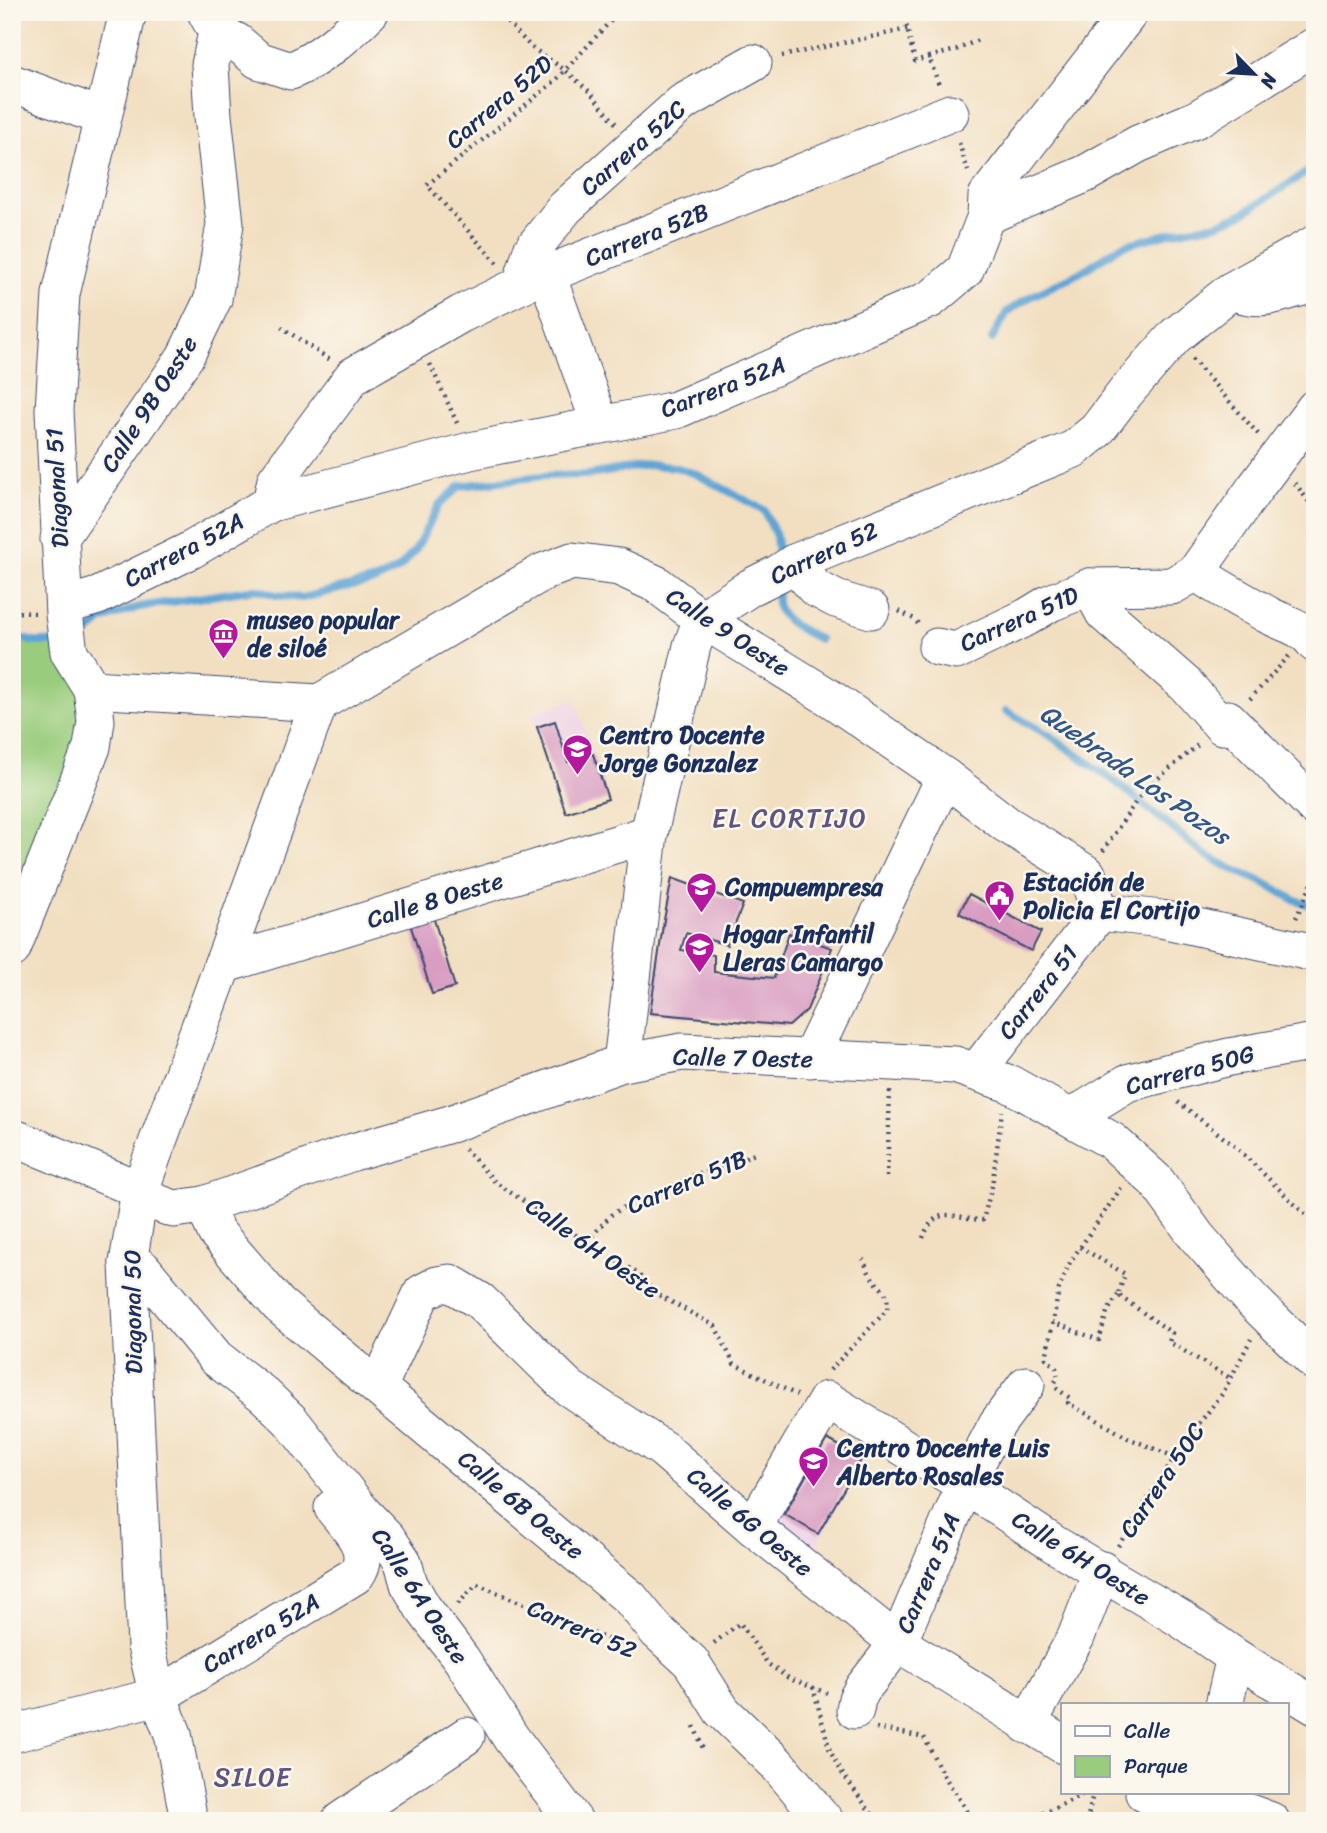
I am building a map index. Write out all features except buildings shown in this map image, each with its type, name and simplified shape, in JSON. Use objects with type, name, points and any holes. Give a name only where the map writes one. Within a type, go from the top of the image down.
[{"type":"street","points":[[211,22],[258,60],[291,71],[308,64],[338,43],[370,12]]},
{"type":"street","points":[[1130,12],[987,196],[986,216],[1085,174],[1138,144],[1196,119],[1315,46]]},
{"type":"street","name":"Diagonal 51","points":[[16,926],[92,747],[96,721],[92,690],[69,652],[59,539],[54,410],[61,294],[102,117],[131,15]]},
{"type":"street","name":"Calle 9B Oeste","points":[[59,539],[185,357],[213,299],[225,224],[213,116],[211,22]]},
{"type":"street","name":"Carrera 52C","points":[[534,280],[532,250],[565,208],[682,103],[753,63]]},
{"type":"street","points":[[12,83],[102,117]]},
{"type":"street","name":"Carrera 52B","points":[[354,376],[461,314],[534,280],[950,113]]},
{"type":"street","name":"Carrera 52A","points":[[64,606],[98,596],[191,550],[271,503],[470,451],[676,410],[931,299],[965,270],[986,216]]},
{"type":"street","name":"Carrera 52","points":[[702,619],[794,563],[1074,449],[1097,430],[1175,336],[1231,291],[1315,244]]},
{"type":"street","points":[[534,280],[600,424]]},
{"type":"street","points":[[1231,291],[1246,296],[1269,298],[1315,285]]},
{"type":"street","points":[[271,503],[276,480],[354,376]]},
{"type":"street","points":[[1313,638],[1220,589],[1196,572],[1315,408]]},
{"type":"street","name":"Calle 9 Oeste","points":[[319,703],[543,572],[572,561],[619,567],[656,584],[702,619],[830,698],[945,777],[1006,824],[1087,874]]},
{"type":"street","points":[[794,563],[815,588],[836,599],[871,610]]},
{"type":"street","name":"Carrera 51D","points":[[937,647],[956,651],[1050,603],[1090,587],[1172,586],[1196,572]]},
{"type":"street","points":[[1090,587],[1104,613],[1186,685],[1315,807]]},
{"type":"street","points":[[622,1063],[649,834],[692,646],[702,619]]},
{"type":"street","points":[[92,690],[319,703]]},
{"type":"street","name":"Diagonal 50","points":[[189,1821],[173,1734],[158,1696],[146,1646],[128,1263],[140,1190],[319,703]]},
{"type":"street","points":[[810,1059],[945,777]]},
{"type":"street","name":"Calle 8 Oeste","points":[[222,965],[649,834]]},
{"type":"street","points":[[1087,874],[1100,912],[1161,919],[1298,950]]},
{"type":"street","name":"Carrera 51","points":[[993,1078],[1100,912]]},
{"type":"street","name":"Carrera 50G","points":[[1072,1117],[1127,1083],[1229,1057],[1315,1042]]},
{"type":"street","name":"Calle 7 Oeste","points":[[12,1137],[140,1190],[157,1203],[174,1209],[204,1205],[354,1152],[450,1124],[622,1063],[682,1052],[955,1065],[993,1078],[1072,1117],[1112,1141],[1156,1181],[1197,1237],[1315,1362]]},
{"type":"street","name":"Calle 6B Oeste","points":[[204,1205],[216,1232],[279,1305],[630,1598],[657,1631],[691,1662],[722,1711],[776,1763],[825,1821]]},
{"type":"street","name":"Calle 6A Oeste","points":[[128,1263],[142,1268],[216,1358],[232,1383],[356,1539],[364,1554],[361,1567]]},
{"type":"street","name":"Calle 6G Oeste","points":[[378,1387],[422,1293],[437,1285],[450,1283],[480,1301],[569,1388],[663,1449],[753,1527],[898,1643],[1061,1744]]},
{"type":"street","name":"Calle 6A Oeste","points":[[216,1358],[264,1395],[290,1421],[362,1512],[387,1538],[403,1562],[409,1584],[462,1660],[511,1738],[575,1821]]},
{"type":"street","name":"Carrera 51A","points":[[855,1710],[863,1688],[898,1643],[965,1485],[997,1424],[1040,1385]]},
{"type":"street","points":[[753,1527],[828,1386]]},
{"type":"street","name":"Calle 6H Oeste","points":[[828,1386],[965,1485],[1054,1544],[1181,1619],[1235,1657],[1315,1706]]},
{"type":"street","name":"Carrera 52A","points":[[12,1734],[158,1696],[356,1575],[361,1567]]},
{"type":"street","points":[[1027,1725],[1076,1637],[1102,1570]]},
{"type":"street","points":[[1224,1703],[1235,1657]]},
{"type":"street","points":[[340,1821],[466,1735]]},
{"type":"street","points":[[1146,1794],[1157,1799],[1202,1803],[1270,1821]]},
{"type":"path","points":[[498,12],[531,47],[565,70],[591,93],[633,145]]},
{"type":"path","name":"Carrera 52D","points":[[534,280],[500,267],[427,185],[555,81],[619,12]]},
{"type":"path","points":[[753,63],[908,29]]},
{"type":"path","points":[[929,57],[956,50],[980,39]]},
{"type":"path","points":[[281,327],[354,376]]},
{"type":"path","points":[[1175,336],[1186,353],[1277,458],[1315,510]]},
{"type":"path","points":[[418,338],[470,451]]},
{"type":"path","name":"Carrera 51D","points":[[871,610],[883,613],[897,610],[914,619],[937,647]]},
{"type":"path","points":[[1087,874],[1135,803]]},
{"type":"path","points":[[1298,950],[1315,877]]},
{"type":"path","points":[[887,1177],[891,1062]]},
{"type":"path","points":[[1154,1075],[1177,1101],[1237,1148],[1315,1224]]},
{"type":"path","points":[[923,1238],[927,1227],[940,1216],[955,1214],[970,1220],[984,1220],[992,1186],[1000,1120],[993,1078]]},
{"type":"path","name":"Calle 6H Oeste","points":[[450,1124],[469,1155],[496,1182],[637,1273],[655,1293],[715,1326],[734,1364],[802,1397],[828,1386]]},
{"type":"path","name":"Carrera 51B","points":[[587,1241],[611,1215],[629,1204],[665,1191],[692,1176],[758,1153]]},
{"type":"path","points":[[1040,1385],[1058,1377],[1056,1368],[1046,1358],[1059,1289],[1070,1262],[1137,1164]]},
{"type":"path","points":[[1052,1322],[1099,1340],[1107,1312],[1118,1294],[1125,1274],[1080,1247]]},
{"type":"path","points":[[828,1386],[887,1310],[888,1298],[883,1288],[872,1278],[863,1259]]},
{"type":"path","points":[[1118,1294],[1172,1333],[1169,1342],[1230,1378]]},
{"type":"path","name":"Carrera 50C","points":[[1102,1570],[1175,1457],[1223,1393],[1245,1345],[1268,1315]]},
{"type":"path","points":[[1040,1385],[1070,1398],[1068,1404],[1128,1438],[1175,1457]]},
{"type":"path","name":"Carrera 52","points":[[438,1628],[477,1584],[637,1652]]},
{"type":"path","points":[[683,1656],[695,1656],[740,1623]]},
{"type":"path","points":[[813,1687],[830,1751],[842,1773],[877,1821]]},
{"type":"path","points":[[1023,1821],[1083,1794]]},
{"type":"path","points":[[1087,1821],[1094,1794]]},
{"type":"shaded area","name":"Centro Docente Jorge Gonzalez","points":[[575,699],[608,799],[566,813],[532,713]]},
{"type":"shaded area","name":"Centro Docente Luis Alberto Rosales","points":[[827,1439],[862,1458],[812,1556],[764,1519],[816,1440]]},
{"type":"green space","points":[[12,635],[34,642],[54,642],[92,689],[12,949]]},
{"type":"waterway","points":[[992,339],[1007,312],[1030,297],[1081,272],[1121,246],[1217,224],[1242,214],[1315,167]]},
{"type":"waterway","points":[[88,633],[102,620],[139,607],[256,589],[302,598],[376,580],[398,569],[415,551],[439,505],[460,486],[542,476],[588,475],[648,465],[675,467],[696,474],[764,510],[776,536],[778,554]]},
{"type":"waterway","name":"Quebrada Los Pozos","points":[[778,586],[777,603],[783,616],[819,639]]},
{"type":"waterway","points":[[12,635],[34,642],[54,642]]},
{"type":"waterway","name":"Quebrada Los Pozos","points":[[1006,711],[1052,737],[1117,783],[1204,854],[1293,899],[1315,907]]},
{"type":"place","name":"museo popular de siloé","points":[[224,661]]},
{"type":"place","name":"Centro Docente Jorge Gonzalez","points":[[577,776]]},
{"type":"place","name":"Compuempresa","points":[[702,914]]},
{"type":"place","name":"Estación de Policia El Cortijo","points":[[1000,923]]},
{"type":"place","name":"Hogar Infantil Lleras Camargo","points":[[700,975]]},
{"type":"place","name":"Centro Docente Luis Alberto Rosales","points":[[814,1489]]},
{"type":"district","name":"EL CORTIJO","points":[[790,818]]},
{"type":"district","name":"SILOE","points":[[253,1777]]}]
